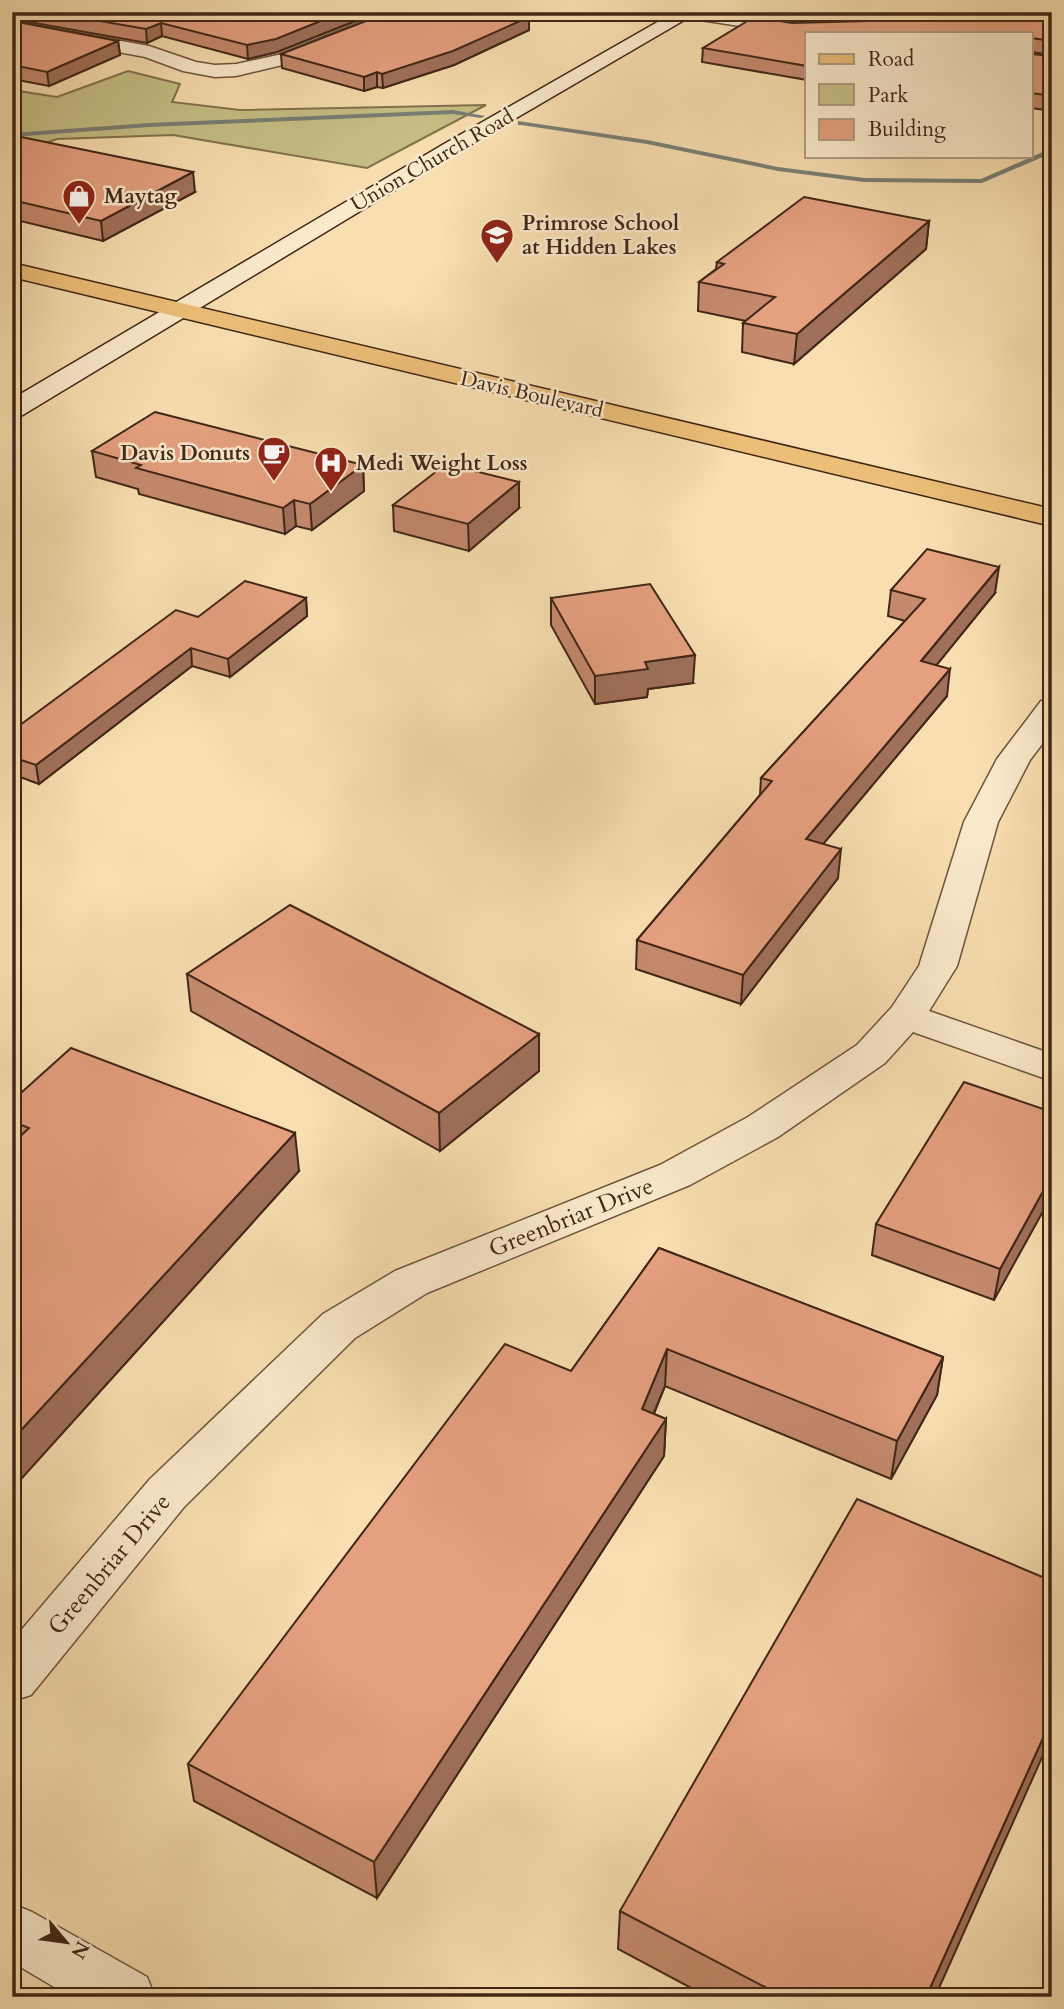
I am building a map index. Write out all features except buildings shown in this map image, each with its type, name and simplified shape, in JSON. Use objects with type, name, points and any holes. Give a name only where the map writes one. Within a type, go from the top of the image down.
[{"type":"main road","name":"Davis Boulevard","points":[[12,270],[1052,519]]},
{"type":"street","points":[[12,26],[151,53],[191,68],[217,72],[248,67],[304,51],[402,12]]},
{"type":"street","points":[[751,12],[793,19],[827,29]]},
{"type":"street","points":[[686,13],[791,28],[850,32]]},
{"type":"street","name":"Union Church Road","points":[[12,410],[177,310],[686,13]]},
{"type":"street","name":"Greenbriar Drive","points":[[12,1679],[167,1493],[339,1326],[411,1282],[675,1175],[741,1139],[871,1054],[906,1016],[937,966],[981,822],[1014,759],[1052,708]]},
{"type":"street","points":[[906,1016],[1052,1068]]},
{"type":"street","points":[[12,1931],[126,1997]]},
{"type":"green space","points":[[128,71],[180,84],[172,102],[240,110],[486,105],[367,168],[173,135],[57,139],[12,155],[12,90],[57,97]]},
{"type":"waterway","points":[[12,135],[149,125],[453,112],[481,116]]},
{"type":"waterway","points":[[521,123],[647,142],[778,169],[864,180],[982,181],[1052,150]]},
{"type":"place","name":"Maytag","points":[[79,226]]},
{"type":"place","name":"Primrose School at Hidden Lakes","points":[[497,265]]},
{"type":"place","name":"Davis Donuts","points":[[274,483]]},
{"type":"place","name":"Medi Weight Loss","points":[[331,493]]}]
